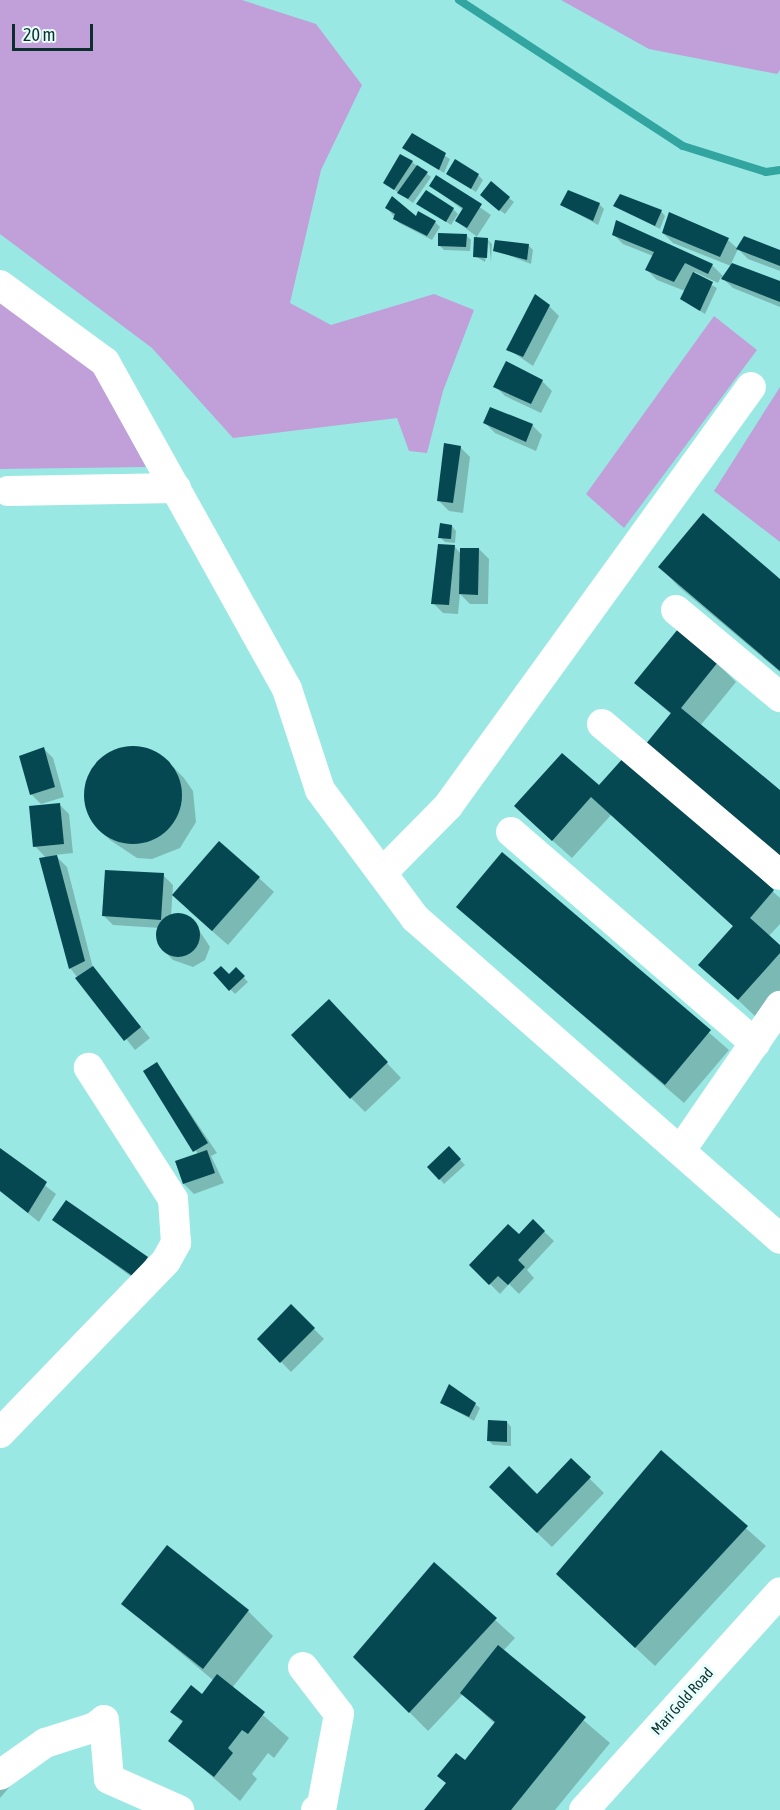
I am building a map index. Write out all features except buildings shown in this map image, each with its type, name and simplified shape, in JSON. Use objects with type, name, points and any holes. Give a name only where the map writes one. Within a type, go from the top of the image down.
[{"type":"street","points":[[0,285],[105,362],[287,689],[320,790],[415,918],[780,1239]]},
{"type":"street","points":[[383,872],[448,806],[752,387]]},
{"type":"street","points":[[8,491],[176,488]]},
{"type":"street","points":[[676,610],[780,697]]},
{"type":"street","points":[[602,724],[780,875]]},
{"type":"street","points":[[511,832],[754,1043]]},
{"type":"street","points":[[681,1150],[780,1006]]},
{"type":"street","points":[[0,1433],[166,1261],[176,1243],[173,1199],[89,1068]]},
{"type":"street","name":"Mari Gold Road","points":[[584,1810],[780,1592]]},
{"type":"street","points":[[303,1667],[339,1714],[321,1810],[316,1810]]},
{"type":"street","points":[[0,1775],[45,1743],[95,1727],[104,1720],[109,1779],[179,1810]]},
{"type":"shaded area","points":[[0,0],[242,0],[316,24],[362,85],[321,170],[290,303],[331,325],[434,294],[474,310],[443,391],[427,453],[409,451],[397,418],[233,438],[152,348],[0,234]]},
{"type":"shaded area","points":[[561,0],[780,0],[780,70],[777,74],[649,49]]},
{"type":"shaded area","points":[[0,297],[89,362],[146,467],[0,469]]},
{"type":"shaded area","points":[[714,316],[757,350],[624,528],[586,494]]},
{"type":"shaded area","points":[[780,387],[780,542],[714,491]]},
{"type":"waterway","points":[[459,0],[683,146],[766,172],[780,170]]}]
